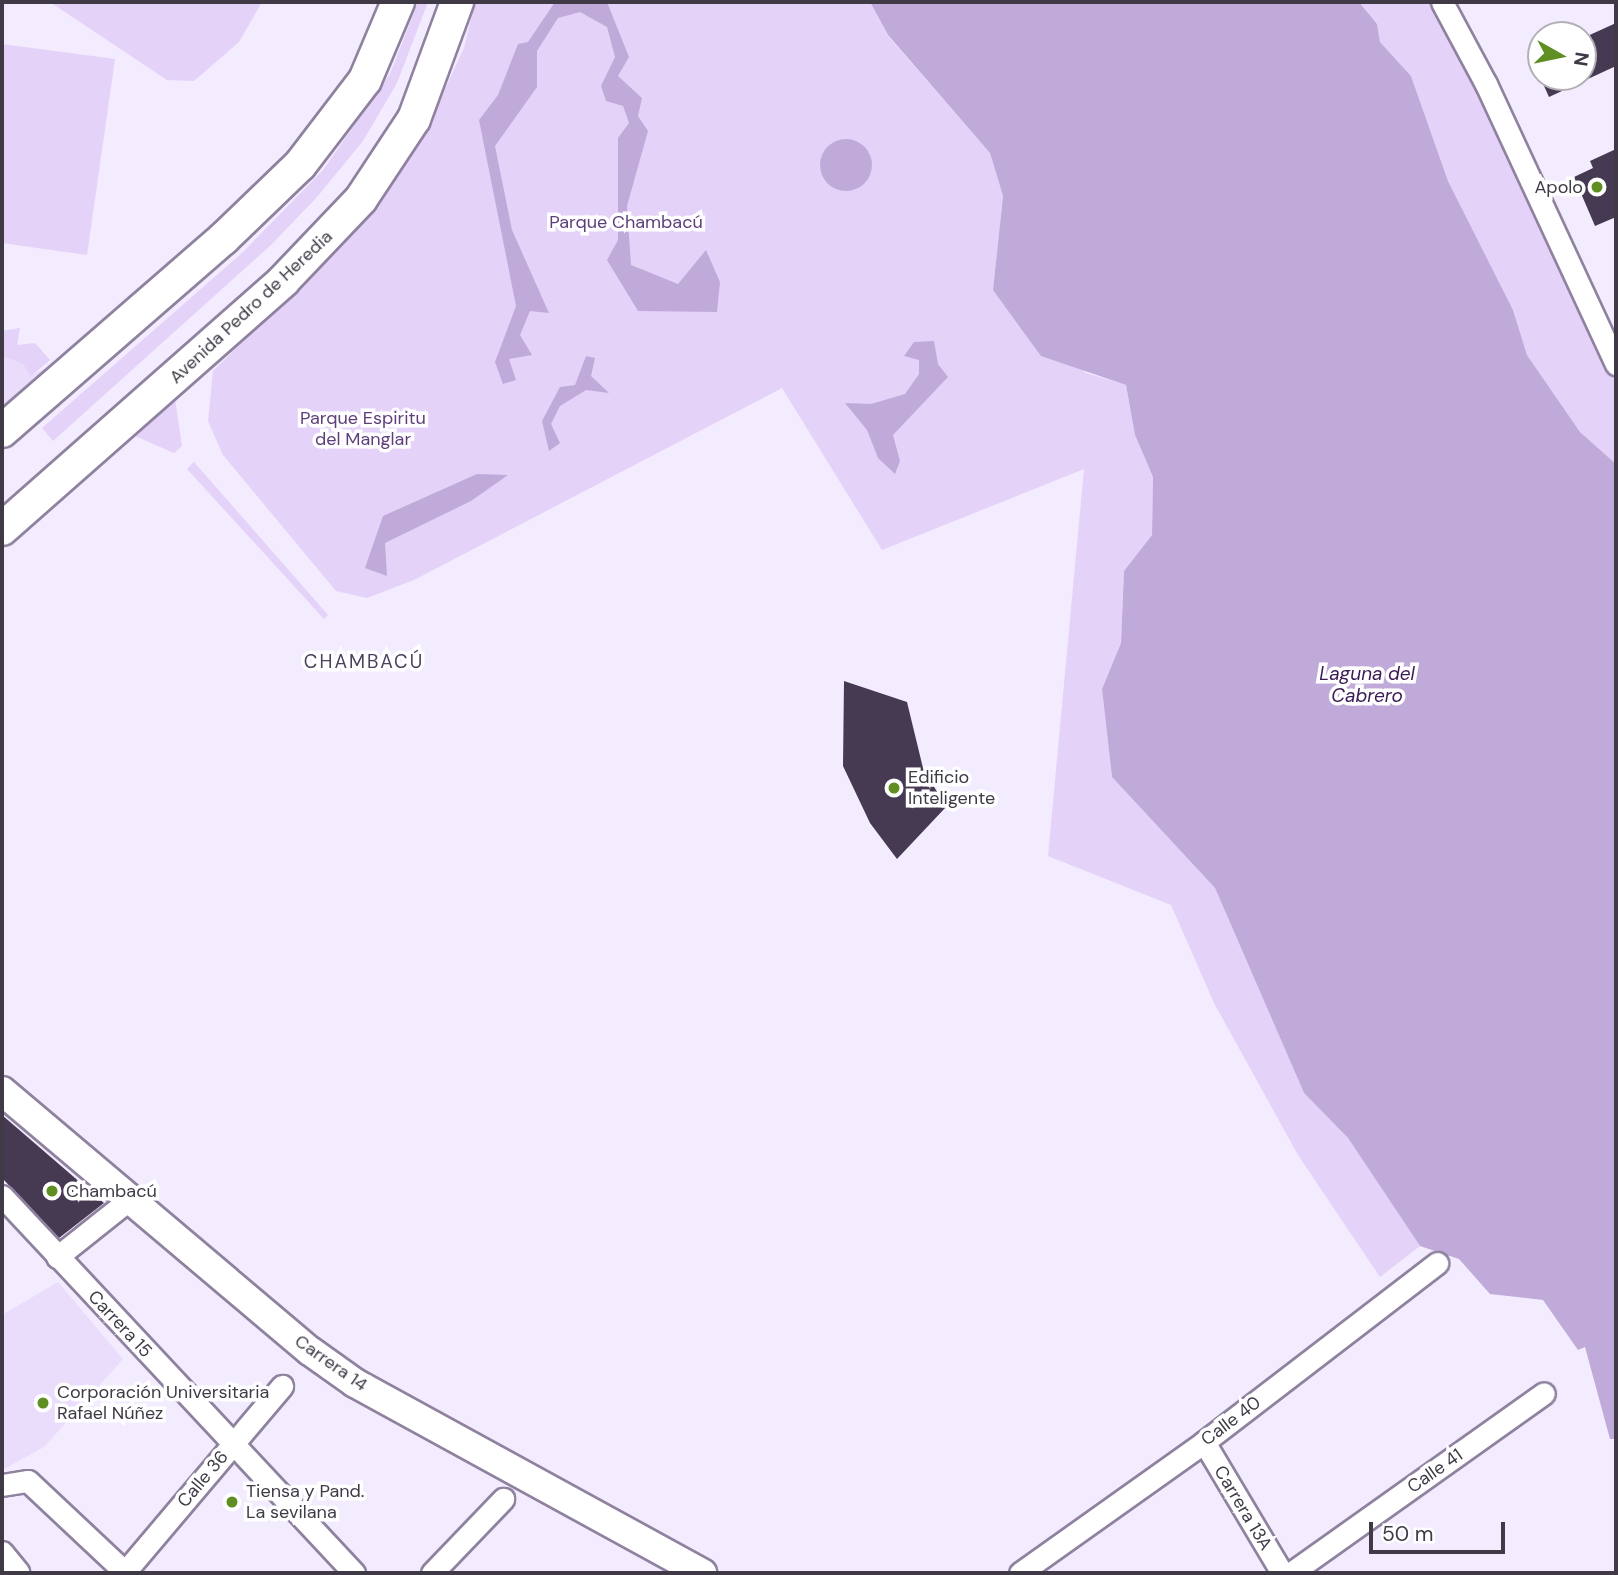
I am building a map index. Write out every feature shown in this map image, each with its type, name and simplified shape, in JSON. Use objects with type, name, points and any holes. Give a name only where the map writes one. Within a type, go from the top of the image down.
[{"type":"highway","points":[[2,431],[223,239],[300,165],[365,80],[398,2]]},
{"type":"highway","name":"Avenida Pedro de Heredia","points":[[2,529],[283,281],[360,199],[414,119],[457,2]]},
{"type":"main road","name":"Carrera 14","points":[[2,1091],[355,1383],[702,1573]]},
{"type":"street","points":[[1442,2],[1486,84],[1616,364]]},
{"type":"street","name":"Carrera 15","points":[[2,1196],[354,1573]]},
{"type":"street","points":[[57,1257],[130,1199]]},
{"type":"street","name":"Calle 40","points":[[1020,1573],[1204,1442],[1437,1263]]},
{"type":"street","name":"Calle 36","points":[[125,1573],[282,1385]]},
{"type":"street","name":"Calle 41","points":[[1291,1573],[1544,1393]]},
{"type":"street","name":"Carrera 13A","points":[[1204,1442],[1282,1573]]},
{"type":"street","points":[[2,1485],[28,1481],[125,1573]]},
{"type":"street","points":[[432,1573],[503,1499]]},
{"type":"street","points":[[2,1552],[18,1572]]},
{"type":"shaded area","points":[[2,356],[23,364],[31,375],[44,369],[53,381],[2,416]]},
{"type":"shaded area","name":"Corporación Universitaria Rafael Núñez","points":[[58,1282],[123,1359],[44,1447],[2,1470],[2,1315]]},
{"type":"green space","points":[[50,2],[262,2],[239,42],[194,81],[167,80]]},
{"type":"green space","points":[[418,2],[428,2],[397,83],[363,141],[317,197],[271,245],[53,441],[42,428],[242,253],[323,170],[390,74]]},
{"type":"green space","name":"Parque Chambacú","points":[[475,2],[870,2],[888,36],[990,153],[1003,196],[993,290],[1016,318],[1086,373],[1126,385],[1135,435],[1153,477],[1152,535],[1124,571],[1121,643],[1102,689],[1112,777],[1215,888],[1304,1093],[1348,1138],[1420,1246],[1380,1277],[1298,1155],[1214,1003],[1171,905],[1048,856],[1084,469],[882,550],[782,388],[414,580],[367,598],[336,591],[223,455],[208,421],[213,371],[340,245],[397,173],[433,115],[464,48]]},
{"type":"green space","points":[[1359,2],[1430,2],[1453,40],[1616,375],[1616,464],[1580,432],[1527,355],[1513,310],[1448,181],[1411,76],[1380,42],[1377,24]]},
{"type":"green space","points":[[2,44],[115,59],[87,255],[2,243]]},
{"type":"green space","points":[[20,328],[17,345],[35,343],[50,360],[31,376],[23,364],[2,356],[2,331]]},
{"type":"green space","points":[[175,399],[182,446],[174,453],[135,436]]},
{"type":"green space","points":[[194,462],[328,615],[324,619],[187,469]]},
{"type":"water","points":[[555,2],[607,2],[629,57],[618,76],[642,98],[638,116],[648,131],[627,206],[631,265],[678,284],[706,250],[720,282],[717,312],[638,311],[607,260],[618,240],[618,138],[629,123],[623,106],[606,101],[601,86],[615,57],[607,27],[580,12],[558,18],[537,51],[537,87],[495,146],[512,230],[549,313],[530,311],[520,335],[532,355],[509,359],[516,380],[503,384],[495,362],[516,306],[479,120],[498,95],[518,44],[528,42]]},
{"type":"water","name":"Laguna del Cabrero","points":[[870,2],[1359,2],[1377,24],[1380,42],[1411,76],[1448,181],[1513,310],[1527,355],[1580,432],[1616,464],[1616,1439],[1610,1439],[1585,1347],[1578,1350],[1543,1300],[1490,1294],[1459,1259],[1420,1246],[1348,1138],[1304,1093],[1215,888],[1112,777],[1102,689],[1121,643],[1124,571],[1152,535],[1153,477],[1135,435],[1126,385],[1041,356],[993,290],[1003,196],[990,153],[888,35]]},
{"type":"water","points":[[846,139],[856,141],[864,147],[870,155],[870,175],[864,183],[856,189],[846,191],[836,189],[828,183],[822,175],[820,165],[822,155],[828,147],[836,141]]},
{"type":"water","points":[[934,341],[938,364],[948,377],[893,435],[900,461],[895,474],[878,458],[867,430],[845,403],[871,404],[905,394],[919,374],[919,360],[904,356],[914,342]]},
{"type":"water","points":[[586,356],[595,358],[591,376],[609,393],[586,390],[560,406],[551,424],[560,443],[549,451],[542,421],[560,387],[575,385]]},
{"type":"water","points":[[477,474],[508,475],[471,501],[385,543],[387,576],[365,568],[383,516]]},
{"type":"building","points":[[1616,23],[1616,66],[1597,75],[1597,32]]},
{"type":"building","points":[[1546,91],[1562,91],[1549,97]]},
{"type":"building","name":"Apolo","points":[[1616,149],[1616,217],[1595,226],[1574,177],[1593,168],[1590,161]]},
{"type":"building","name":"Edificio Inteligente","points":[[844,681],[907,702],[923,768],[946,807],[897,859],[870,823],[843,766]]},
{"type":"building","name":"Chambacú","points":[[2,1115],[104,1203],[59,1238],[2,1178]]},
{"type":"place","name":"Apolo","points":[[1597,187]]},
{"type":"place","name":"Edificio Inteligente","points":[[894,788]]},
{"type":"place","name":"Chambacú","points":[[52,1191]]},
{"type":"place","name":"Corporación Universitaria Rafael Núñez","points":[[43,1403]]},
{"type":"place","name":"Tiensa y Pand. La sevilana","points":[[232,1502]]},
{"type":"district","name":"CHAMBACÚ","points":[[364,662]]},
{"type":"park label","name":"Parque Espiritu del Manglar","points":[[363,429]]}]
